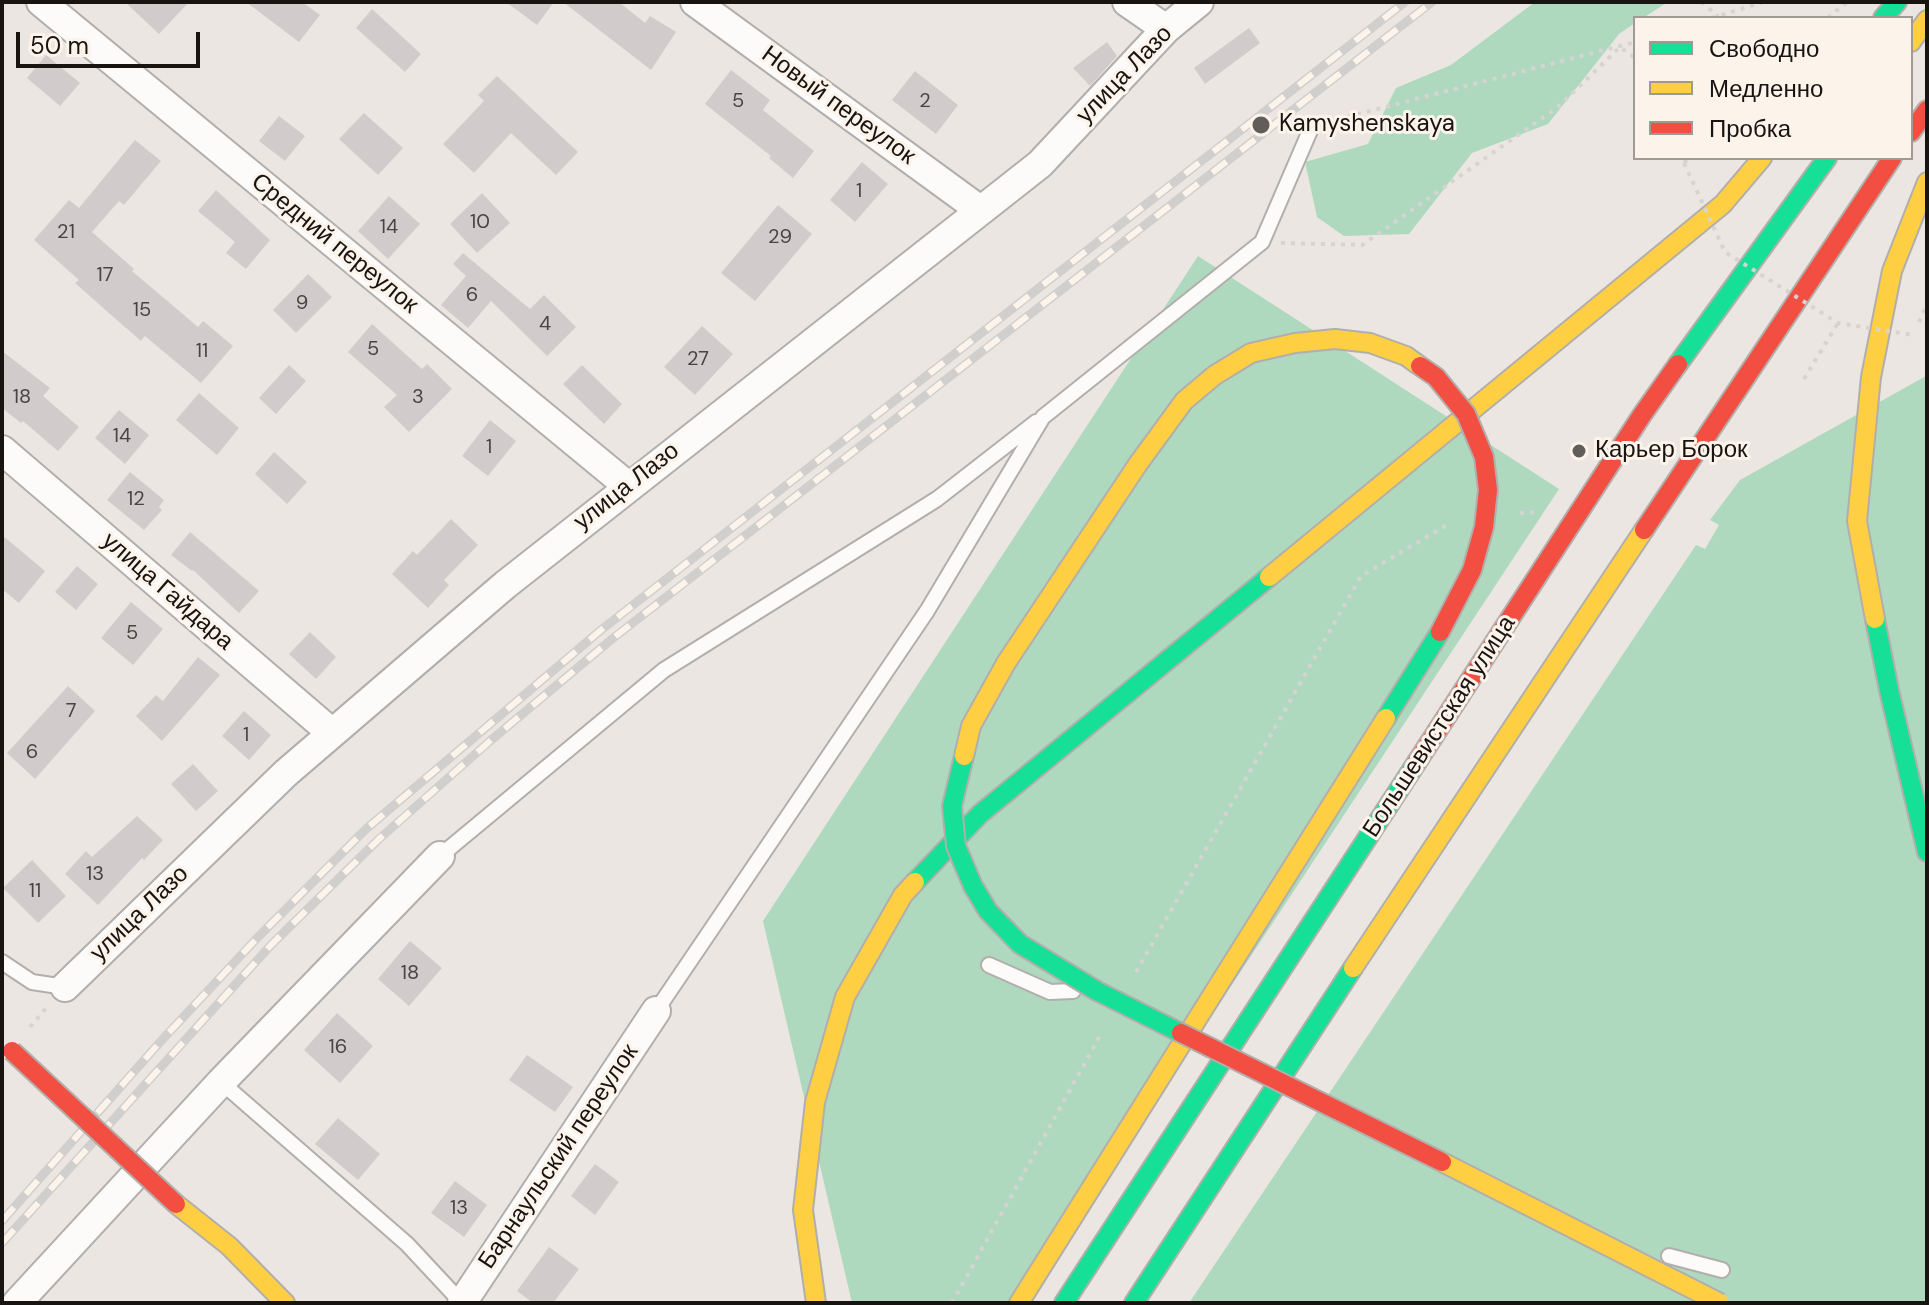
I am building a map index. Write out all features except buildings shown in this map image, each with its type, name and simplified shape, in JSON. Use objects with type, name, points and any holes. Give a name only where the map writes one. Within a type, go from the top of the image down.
[{"type":"main road","points":[[1913,39],[1927,20]]},
{"type":"main road","points":[[1913,129],[1927,110]]},
{"type":"main road","points":[[816,1303],[803,1210],[815,1102],[845,997],[903,895],[980,814],[1723,204],[1760,160]]},
{"type":"main road","name":"Большевистская улица","points":[[1064,1303],[1642,415],[1826,160]]},
{"type":"main road","points":[[1134,1303],[1457,810],[1891,160]]},
{"type":"main road","points":[[1927,182],[1892,271],[1871,377],[1857,521],[1889,690],[1927,852]]},
{"type":"main road","points":[[1019,1303],[1440,632],[1472,570],[1484,527],[1488,490],[1484,457],[1466,414],[1436,377],[1406,356],[1370,343],[1335,339],[1308,341],[1251,353],[1215,375],[1184,401],[1138,464],[1006,663],[971,726],[952,806],[956,846],[973,886],[988,911],[1020,944],[1097,991],[1587,1234],[1720,1303]]},
{"type":"main road","points":[[7,1047],[176,1204],[239,1256],[285,1303]]},
{"type":"street","name":"Средний переулок","points":[[41,2],[628,486]]},
{"type":"street","name":"Новый переулок","points":[[695,2],[980,210]]},
{"type":"street","points":[[1127,2],[1166,29]]},
{"type":"street","name":"улица Лазо","points":[[65,987],[286,773],[505,585],[1040,164],[1166,29],[1199,2]]},
{"type":"street","name":"улица Гайдара","points":[[2,450],[332,733]]},
{"type":"street","points":[[17,1303],[221,1082],[440,856]]},
{"type":"street","name":"Барнаульский переулок","points":[[462,1303],[656,1011]]},
{"type":"lane","points":[[440,856],[664,670],[937,499],[1262,242],[1312,126]]},
{"type":"lane","points":[[656,1011],[927,611],[1043,417]]},
{"type":"lane","points":[[2,962],[32,982],[65,987]]},
{"type":"lane","points":[[989,965],[1050,992],[1097,991]]},
{"type":"lane","points":[[221,1082],[407,1244],[462,1303]]},
{"type":"lane","points":[[1587,1234],[1722,1270]]},
{"type":"path","points":[[1719,16],[1763,2]]},
{"type":"path","points":[[1830,16],[1847,2]]},
{"type":"path","points":[[1312,126],[1633,43]]},
{"type":"path","points":[[1620,47],[1633,57]]},
{"type":"path","points":[[1262,242],[1362,245],[1558,107],[1620,47]]},
{"type":"path","points":[[1687,160],[1684,163],[1725,252],[1838,323],[1913,335],[1927,304]]},
{"type":"path","points":[[1804,379],[1838,323]]},
{"type":"path","points":[[1508,513],[1539,512]]},
{"type":"path","points":[[1136,972],[1361,576],[1450,522]]},
{"type":"path","points":[[952,1303],[1107,1025]]},
{"type":"green space","points":[[1535,2],[1668,2],[1646,16],[1633,16],[1633,24],[1619,34],[1548,124],[1472,153],[1409,234],[1344,236],[1317,217],[1305,162],[1368,144],[1396,88],[1451,65]]},
{"type":"green space","points":[[1198,256],[1559,489],[1022,1303],[852,1303],[763,921]]},
{"type":"green space","points":[[1926,376],[1927,1303],[1189,1303],[1696,545],[1705,549],[1719,525],[1710,520],[1740,480]]},
{"type":"railway","points":[[2,1221],[161,1041],[259,936],[366,829],[601,630],[1405,2]]},
{"type":"railway","points":[[2,1243],[271,945],[379,839],[490,741],[612,639],[1432,2]]},
{"type":"traffic: fast","points":[[1885,16],[1897,2]]},
{"type":"traffic: fast","points":[[1678,364],[1826,160]]},
{"type":"traffic: fast","points":[[915,882],[980,814],[1269,577]]},
{"type":"traffic: fast","points":[[1875,619],[1927,852]]},
{"type":"traffic: fast","points":[[1386,718],[1440,632]]},
{"type":"traffic: fast","points":[[964,756],[952,806],[956,846],[973,886],[988,911],[1020,944],[1097,991],[1181,1033]]},
{"type":"traffic: fast","points":[[1064,1303],[1417,762]]},
{"type":"traffic: fast","points":[[1134,1303],[1353,968]]},
{"type":"traffic: slow","points":[[1913,39],[1927,20]]},
{"type":"traffic: slow","points":[[1269,577],[1723,204],[1760,160]]},
{"type":"traffic: slow","points":[[1875,619],[1857,521],[1871,377],[1892,271],[1927,182]]},
{"type":"traffic: slow","points":[[964,756],[971,726],[1006,663],[1138,464],[1184,401],[1215,375],[1251,353],[1295,343],[1335,339],[1370,343],[1406,356],[1420,366]]},
{"type":"traffic: slow","points":[[1353,968],[1644,530]]},
{"type":"traffic: slow","points":[[1019,1303],[1386,718]]},
{"type":"traffic: slow","points":[[816,1303],[803,1210],[815,1102],[845,997],[903,895],[915,882]]},
{"type":"traffic: slow","points":[[1442,1162],[1720,1303]]},
{"type":"traffic: slow","points":[[176,1204],[229,1246],[285,1303]]},
{"type":"traffic: jam","points":[[1913,129],[1927,110]]},
{"type":"traffic: jam","points":[[1644,530],[1891,160]]},
{"type":"traffic: jam","points":[[1417,762],[1678,364]]},
{"type":"traffic: jam","points":[[1420,366],[1436,377],[1466,414],[1484,457],[1488,490],[1484,527],[1472,570],[1440,632]]},
{"type":"traffic: jam","points":[[1181,1033],[1442,1162]]},
{"type":"traffic: jam","points":[[12,1051],[176,1204]]},
{"type":"place","name":"Kamyshenskaya","points":[[1261,125]]},
{"type":"place","name":"Карьер Борок","points":[[1579,451]]}]
